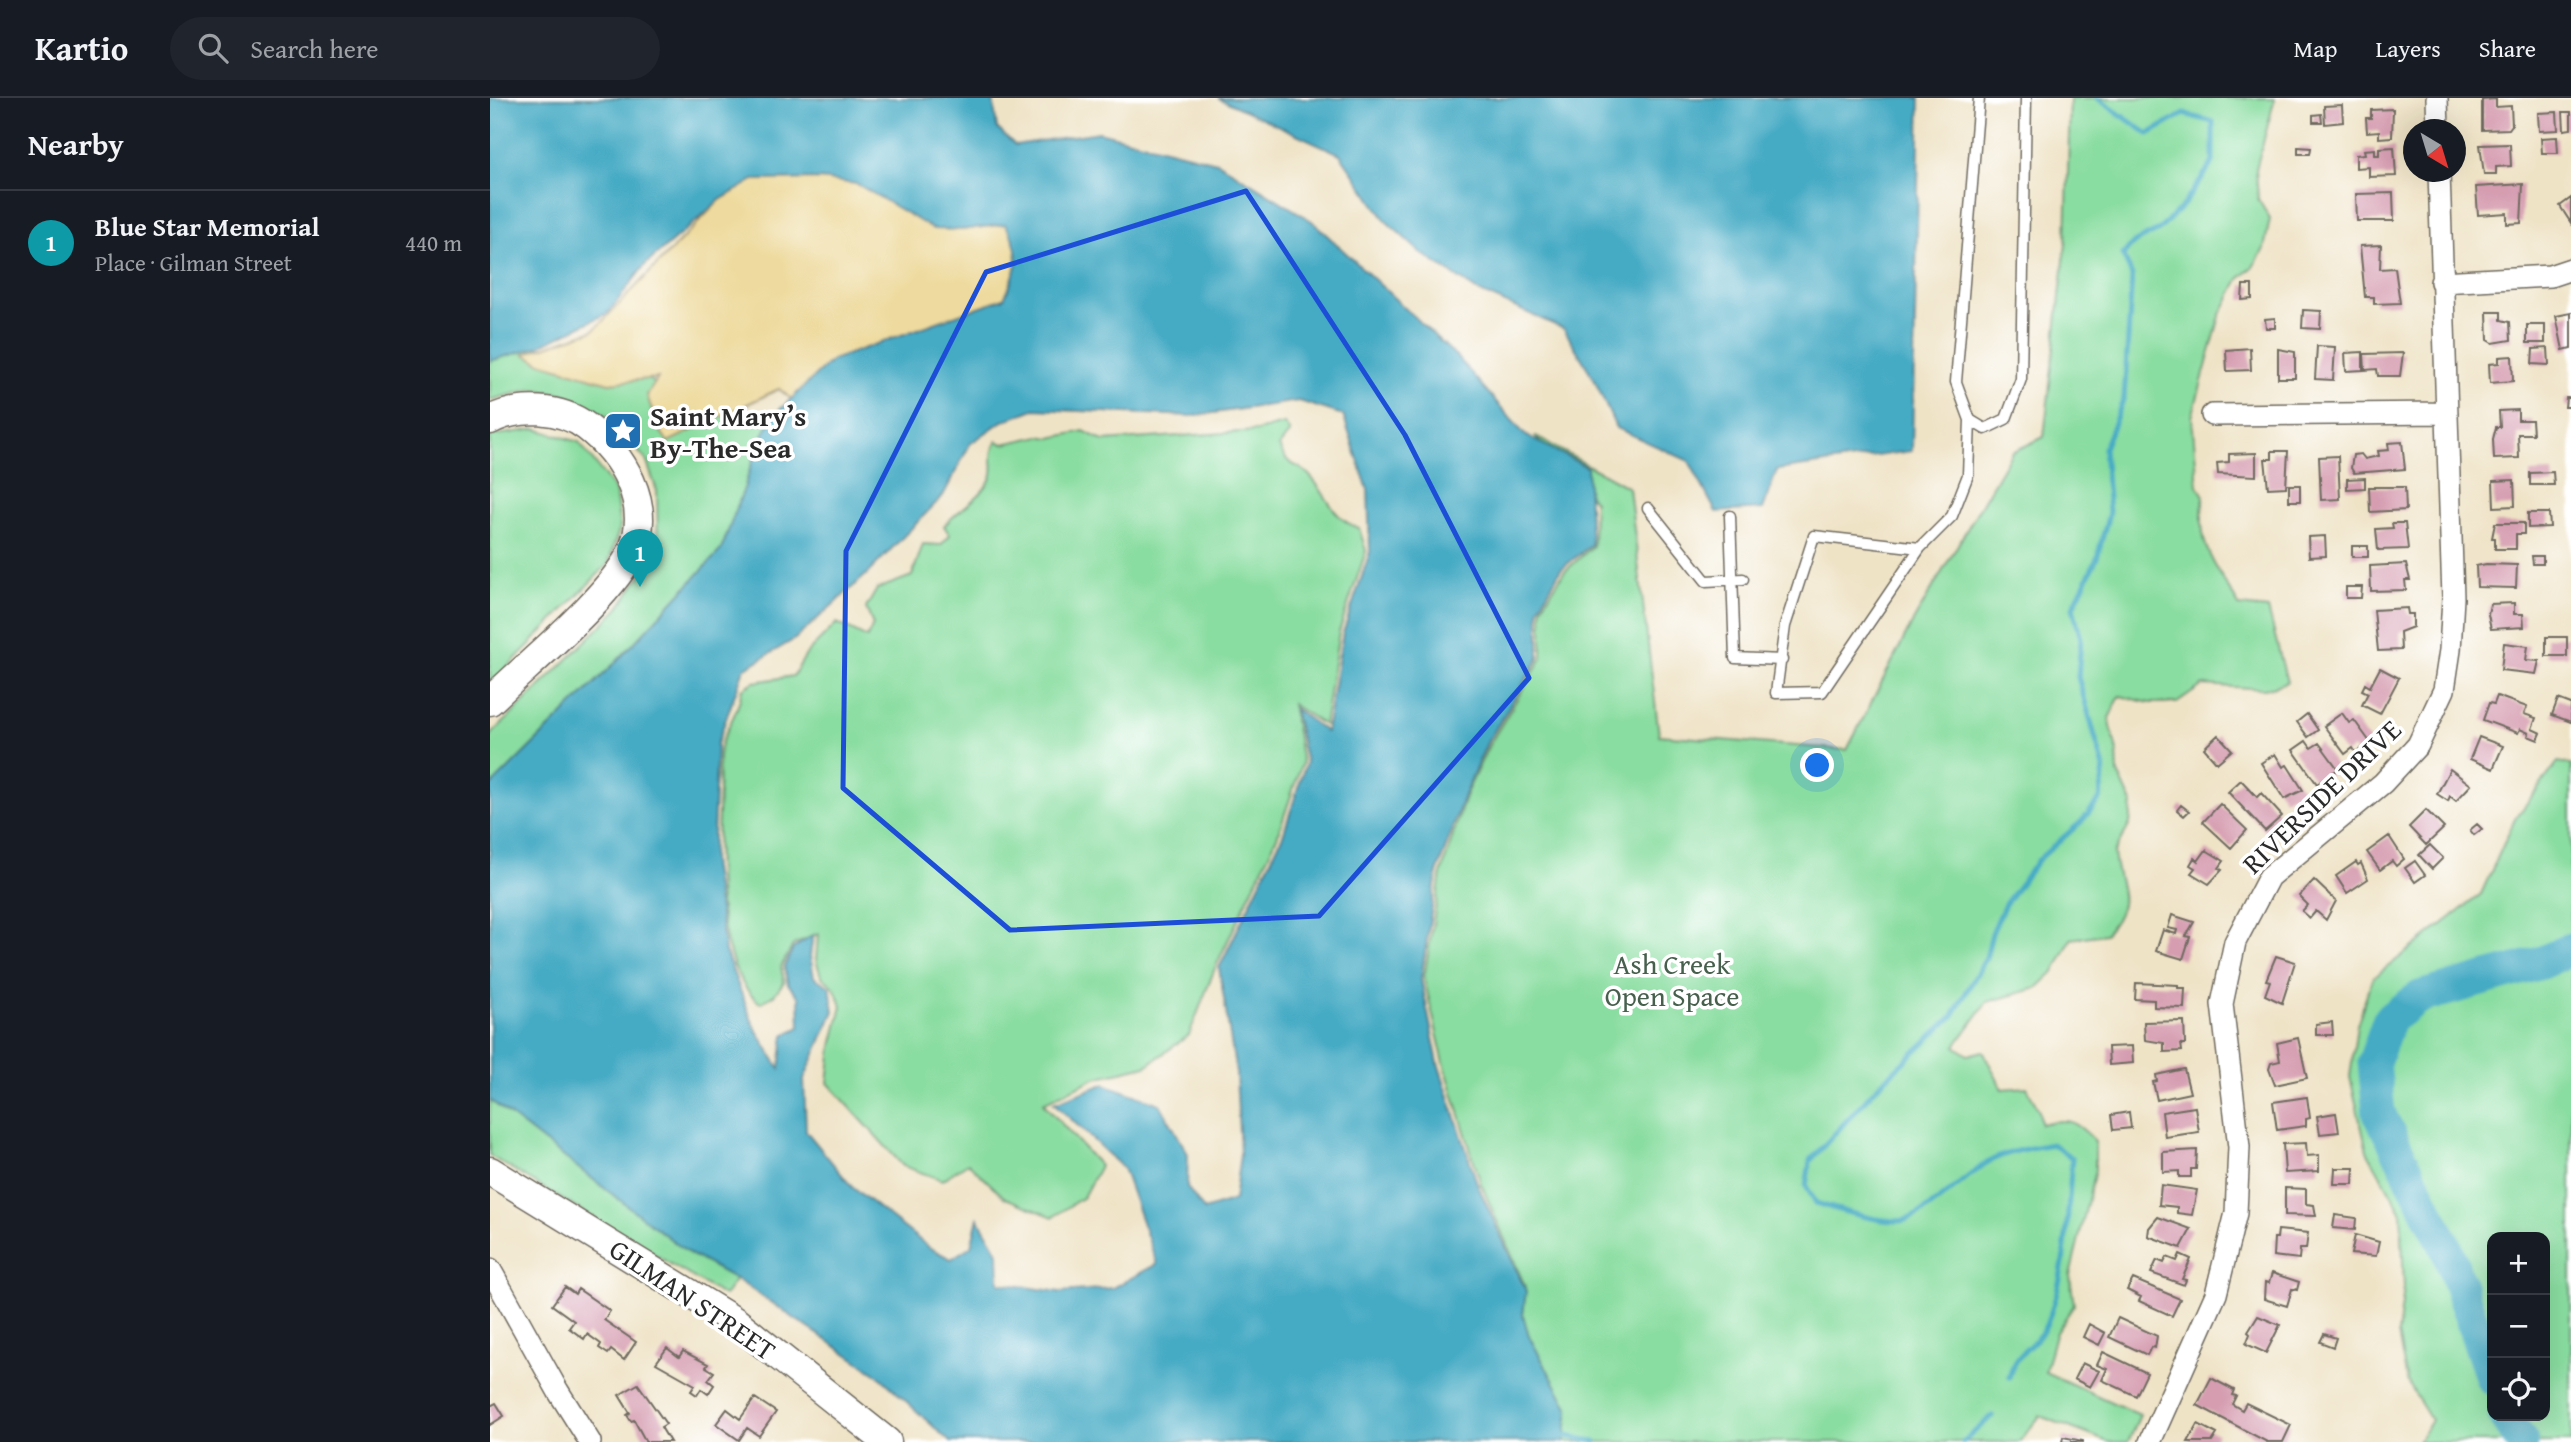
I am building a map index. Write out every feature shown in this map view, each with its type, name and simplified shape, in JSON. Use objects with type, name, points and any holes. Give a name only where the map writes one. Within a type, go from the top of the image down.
[{"type":"street","points":[[2437,98],[2438,119]]},
{"type":"street","name":"RIVERSIDE DRIVE","points":[[2150,1442],[2216,1294],[2236,1213],[2239,1147],[2222,1004],[2235,942],[2269,877],[2384,783],[2407,759],[2432,721],[2444,690],[2453,598],[2439,182]]},
{"type":"street","points":[[2441,282],[2550,276],[2571,269]]},
{"type":"street","points":[[490,419],[515,412],[554,412],[578,420],[601,438],[630,476],[637,520],[634,547],[620,571],[597,598],[490,701]]},
{"type":"street","points":[[2212,415],[2447,413]]},
{"type":"street","name":"GILMAN STREET","points":[[490,1171],[736,1322],[887,1442]]},
{"type":"street","points":[[490,1269],[558,1391],[590,1442]]},
{"type":"lane","points":[[1920,548],[1814,536],[1785,626],[1776,693],[1822,692],[1920,548],[1952,516],[1968,475],[1970,420],[1956,382],[1979,98]]},
{"type":"lane","points":[[1970,420],[1985,429],[2006,419],[2021,379],[2026,98]]},
{"type":"lane","points":[[1648,508],[1706,581],[1738,580]]},
{"type":"lane","points":[[1730,516],[1738,580],[1735,659],[1782,660]]},
{"type":"highlighted area","points":[[1246,191],[1405,435],[1529,678],[1319,916],[1010,930],[843,788],[846,551],[986,272]]},
{"type":"green space","name":"Ash Creek Open Space","points":[[2070,98],[2275,98],[2256,169],[2258,199],[2270,219],[2264,249],[2253,267],[2239,279],[2220,316],[2192,417],[2198,486],[2204,496],[2202,528],[2209,554],[2239,606],[2268,609],[2287,682],[2265,689],[2203,685],[2177,703],[2150,703],[2120,696],[2109,718],[2117,751],[2118,773],[2132,803],[2130,824],[2114,853],[2122,895],[2120,912],[2105,934],[2071,939],[2055,971],[2037,988],[1987,1002],[1955,1046],[1968,1055],[1983,1051],[2002,1089],[2027,1087],[2039,1111],[2041,1124],[2071,1122],[2095,1141],[2095,1170],[2070,1276],[2074,1305],[2055,1334],[2045,1372],[2140,1415],[2128,1442],[2108,1442],[2040,1416],[2019,1442],[1542,1442],[1514,1292],[1525,1286],[1481,1184],[1444,1063],[1424,978],[1441,874],[1466,794],[1489,745],[1542,658],[1542,607],[1564,572],[1593,546],[1594,501],[1535,436],[1629,488],[1659,735],[1847,750],[1911,625],[2012,452],[2044,437],[2066,243]]},
{"type":"green space","points":[[537,347],[546,352],[646,376],[672,401],[774,415],[757,446],[721,550],[619,659],[490,787],[490,736],[618,609],[658,550],[657,491],[646,460],[609,417],[565,394],[532,389],[490,400],[490,361]]},
{"type":"green space","points":[[1284,424],[1290,432],[1279,446],[1285,458],[1310,476],[1343,519],[1359,528],[1366,551],[1339,632],[1324,725],[1292,704],[1302,763],[1277,837],[1215,968],[1189,1035],[1146,1066],[1095,1078],[1043,1103],[1100,1166],[1083,1197],[1053,1217],[1005,1198],[968,1163],[942,1180],[903,1166],[828,1083],[832,1046],[842,1006],[834,987],[821,976],[816,960],[818,934],[793,945],[781,967],[784,982],[774,995],[760,1003],[744,986],[733,963],[720,905],[717,844],[719,762],[721,744],[736,711],[742,689],[754,682],[793,676],[807,653],[837,623],[867,638],[873,625],[866,608],[877,589],[912,576],[923,544],[941,545],[950,535],[944,526],[981,492],[991,478],[992,457],[997,441],[1003,444],[1084,431],[1103,441],[1257,431]]},
{"type":"green space","points":[[536,429],[579,442],[615,490],[620,527],[608,564],[490,685],[490,436]]},
{"type":"green space","points":[[2558,762],[2571,764],[2571,1442],[2418,1442],[2431,1420],[2407,1381],[2398,1334],[2404,1288],[2401,1211],[2367,1151],[2350,1077],[2357,1025],[2372,979],[2481,894],[2515,819]]},
{"type":"green space","points":[[490,1100],[690,1254],[736,1279],[724,1296],[490,1156]]},
{"type":"sand","points":[[820,179],[857,184],[895,204],[961,230],[1006,224],[1015,243],[1017,261],[1004,298],[832,360],[791,399],[779,389],[668,442],[657,426],[647,395],[658,378],[609,383],[541,363],[524,354],[594,330],[720,200],[754,180]]},
{"type":"water","points":[[490,98],[993,98],[997,128],[1015,145],[1099,132],[1217,162],[1312,221],[1458,358],[1525,435],[1587,467],[1591,545],[1561,569],[1539,608],[1539,658],[1487,743],[1464,795],[1437,873],[1421,979],[1438,1063],[1478,1186],[1526,1291],[1523,1315],[1529,1336],[1569,1409],[1565,1442],[950,1442],[877,1374],[736,1279],[690,1254],[490,1100],[490,787],[619,659],[721,550],[757,446],[774,415],[832,360],[1004,298],[1013,279],[1016,252],[1005,224],[961,230],[933,229],[857,184],[820,179],[754,180],[720,200],[645,265],[608,313],[537,347],[490,361]],"holes":[[[1299,401],[1343,415],[1368,490],[1370,552],[1343,633],[1326,732],[1294,708],[1306,763],[1283,835],[1219,968],[1236,1073],[1240,1154],[1234,1200],[1204,1210],[1187,1187],[1188,1154],[1160,1104],[1104,1084],[1054,1103],[1123,1168],[1157,1264],[1113,1288],[1060,1292],[999,1283],[998,1252],[978,1218],[971,1246],[951,1259],[930,1248],[852,1187],[806,1131],[804,1079],[834,1011],[830,987],[814,977],[810,956],[813,935],[793,949],[784,967],[788,984],[799,997],[800,1027],[784,1035],[780,1069],[754,1026],[725,951],[712,861],[717,744],[744,669],[795,639],[867,574],[943,496],[970,444],[1001,422],[1034,409],[1192,416]]]},
{"type":"water","points":[[1218,98],[1920,98],[1912,451],[1777,470],[1763,509],[1716,512],[1689,461],[1616,428],[1594,379],[1564,329],[1478,291],[1421,253],[1386,221],[1340,154]]},
{"type":"building","points":[[2496,99],[2496,107],[2511,106],[2512,125],[2509,129],[2482,130],[2482,100]]},
{"type":"building","points":[[2342,105],[2343,122],[2325,124],[2324,106]]},
{"type":"building","points":[[2393,109],[2392,137],[2379,138],[2379,131],[2367,132],[2366,118],[2371,118],[2371,110]]},
{"type":"building","points":[[2557,112],[2558,130],[2539,131],[2538,113]]},
{"type":"building","points":[[2563,112],[2571,112],[2571,129],[2564,130]]},
{"type":"building","points":[[2321,114],[2322,122],[2313,122],[2313,115]]},
{"type":"building","points":[[2557,137],[2558,153],[2542,153],[2541,138]]},
{"type":"building","points":[[2510,144],[2511,166],[2496,167],[2496,174],[2484,174],[2480,145]]},
{"type":"building","points":[[2298,147],[2311,148],[2310,154],[2298,154]]},
{"type":"building","points":[[2394,147],[2396,176],[2369,177],[2369,167],[2356,168],[2356,155],[2365,154],[2364,150],[2375,149],[2375,155],[2379,155],[2379,148]]},
{"type":"building","points":[[2523,184],[2521,223],[2507,224],[2507,213],[2478,215],[2476,187]]},
{"type":"building","points":[[2393,193],[2394,221],[2357,221],[2356,194]]},
{"type":"building","points":[[2571,198],[2571,223],[2560,206]]},
{"type":"building","points":[[2381,245],[2380,269],[2395,268],[2400,303],[2374,304],[2374,297],[2365,297],[2360,246]]},
{"type":"building","points":[[2243,285],[2252,285],[2252,299],[2242,300]]},
{"type":"building","points":[[2303,310],[2321,311],[2320,329],[2302,328]]},
{"type":"building","points":[[2487,312],[2501,312],[2501,320],[2510,322],[2511,340],[2493,343],[2488,340]]},
{"type":"building","points":[[2571,313],[2571,348],[2563,350],[2556,316]]},
{"type":"building","points":[[2275,318],[2275,328],[2266,328],[2265,319]]},
{"type":"building","points":[[2527,325],[2545,325],[2545,343],[2527,343]]},
{"type":"building","points":[[2317,346],[2335,347],[2333,380],[2315,379]]},
{"type":"building","points":[[2250,348],[2251,370],[2227,371],[2226,350]]},
{"type":"building","points":[[2548,348],[2549,365],[2532,364],[2533,349]]},
{"type":"building","points":[[2278,349],[2295,352],[2295,378],[2278,378]]},
{"type":"building","points":[[2363,352],[2363,370],[2346,371],[2345,353]]},
{"type":"building","points":[[2403,353],[2400,376],[2378,376],[2377,369],[2365,370],[2364,354]]},
{"type":"building","points":[[2512,356],[2513,381],[2490,383],[2489,364],[2499,363],[2499,357]]},
{"type":"building","points":[[2566,398],[2571,398],[2571,407],[2565,407]]},
{"type":"building","points":[[2518,410],[2518,420],[2532,420],[2533,434],[2518,434],[2519,458],[2494,459],[2493,439],[2496,427],[2500,427],[2499,411]]},
{"type":"building","points":[[2402,442],[2405,469],[2354,473],[2351,468],[2353,455],[2361,454],[2365,459],[2379,456],[2378,451],[2389,450],[2388,443]]},
{"type":"building","points":[[2272,451],[2288,451],[2286,487],[2268,488],[2265,459],[2272,459]]},
{"type":"building","points":[[2256,453],[2256,476],[2218,474],[2217,463],[2229,462],[2229,454]]},
{"type":"building","points":[[2338,456],[2340,499],[2321,500],[2319,457]]},
{"type":"building","points":[[2553,472],[2554,485],[2530,485],[2530,473]]},
{"type":"building","points":[[2365,478],[2365,488],[2347,489],[2347,479]]},
{"type":"building","points":[[2514,480],[2515,506],[2494,507],[2493,481]]},
{"type":"building","points":[[2289,485],[2300,485],[2300,501],[2289,501]]},
{"type":"building","points":[[2369,487],[2405,487],[2406,510],[2370,512]]},
{"type":"building","points":[[2528,513],[2549,513],[2550,527],[2528,528]]},
{"type":"building","points":[[2392,523],[2405,523],[2408,549],[2378,550],[2376,529],[2393,528]]},
{"type":"building","points":[[2495,523],[2524,523],[2524,534],[2516,534],[2516,549],[2495,549],[2495,538],[2492,538]]},
{"type":"building","points":[[2325,536],[2326,556],[2309,557],[2308,537]]},
{"type":"building","points":[[2352,546],[2368,546],[2368,557],[2352,557]]},
{"type":"building","points":[[2532,556],[2543,556],[2543,564],[2533,564]]},
{"type":"building","points":[[2406,564],[2410,580],[2405,580],[2406,590],[2371,591],[2370,566]]},
{"type":"building","points":[[2517,565],[2516,588],[2477,587],[2476,566]]},
{"type":"building","points":[[2346,587],[2362,587],[2361,598],[2346,598]]},
{"type":"building","points":[[2514,603],[2514,614],[2523,614],[2524,627],[2491,629],[2488,614],[2490,604]]},
{"type":"building","points":[[2407,608],[2408,614],[2413,614],[2413,627],[2400,632],[2401,650],[2378,651],[2374,610]]},
{"type":"building","points":[[2546,637],[2567,637],[2567,656],[2546,656]]},
{"type":"building","points":[[2504,643],[2528,646],[2526,660],[2539,661],[2536,674],[2501,670]]},
{"type":"building","points":[[2380,668],[2399,678],[2380,714],[2362,705],[2368,693],[2362,690],[2365,684],[2370,687]]},
{"type":"building","points":[[2497,696],[2527,707],[2524,714],[2536,718],[2532,729],[2541,733],[2538,740],[2520,729],[2518,733],[2483,720],[2489,703],[2494,704]]},
{"type":"building","points":[[2558,699],[2571,704],[2571,722],[2552,715]]},
{"type":"building","points":[[2342,713],[2349,723],[2354,720],[2370,742],[2356,753],[2353,748],[2345,754],[2324,726]]},
{"type":"building","points":[[2307,714],[2318,730],[2308,737],[2297,722]]},
{"type":"building","points":[[2218,735],[2232,750],[2217,763],[2204,748]]},
{"type":"building","points":[[2479,737],[2503,746],[2493,769],[2470,759]]},
{"type":"building","points":[[2306,741],[2311,748],[2319,743],[2338,769],[2317,784],[2293,750]]},
{"type":"building","points":[[2275,754],[2283,767],[2287,765],[2303,790],[2284,799],[2261,763]]},
{"type":"building","points":[[2450,769],[2471,785],[2456,801],[2450,796],[2448,801],[2437,794]]},
{"type":"building","points":[[2241,780],[2257,797],[2261,793],[2282,816],[2265,831],[2228,792]]},
{"type":"building","points":[[2220,804],[2247,830],[2231,848],[2203,822]]},
{"type":"building","points":[[2181,805],[2189,811],[2184,816],[2177,810]]},
{"type":"building","points":[[2426,810],[2444,828],[2426,845],[2409,827]]},
{"type":"building","points":[[2477,824],[2482,829],[2474,835],[2470,830]]},
{"type":"building","points":[[2389,836],[2404,859],[2396,866],[2392,861],[2380,870],[2367,852]]},
{"type":"building","points":[[2430,845],[2443,858],[2432,869],[2419,855]]},
{"type":"building","points":[[2206,850],[2224,861],[2219,868],[2222,870],[2209,884],[2191,873],[2195,868],[2190,865],[2194,858],[2198,861]]},
{"type":"building","points":[[2415,861],[2425,875],[2415,882],[2405,868]]},
{"type":"building","points":[[2356,862],[2358,865],[2361,863],[2368,879],[2347,893],[2336,876]]},
{"type":"building","points":[[2314,880],[2336,901],[2326,920],[2316,911],[2310,918],[2302,911],[2308,905],[2299,896]]},
{"type":"building","points":[[2172,915],[2194,922],[2186,936],[2190,937],[2183,959],[2156,951],[2163,930],[2176,934],[2177,930],[2168,928]]},
{"type":"building","points":[[2276,956],[2295,962],[2282,1003],[2265,995],[2270,981],[2266,980]]},
{"type":"building","points":[[2136,983],[2178,985],[2178,988],[2185,988],[2184,1008],[2154,1007],[2154,1000],[2135,999]]},
{"type":"building","points":[[2184,1021],[2185,1044],[2181,1044],[2182,1051],[2164,1052],[2164,1043],[2145,1040],[2144,1022]]},
{"type":"building","points":[[2332,1022],[2333,1035],[2316,1035],[2316,1024]]},
{"type":"building","points":[[2298,1038],[2307,1078],[2275,1085],[2269,1069],[2271,1063],[2280,1061],[2277,1043]]},
{"type":"building","points":[[2132,1046],[2133,1063],[2109,1065],[2108,1047]]},
{"type":"building","points":[[2184,1069],[2190,1093],[2157,1100],[2153,1082],[2157,1081],[2156,1075]]},
{"type":"building","points":[[2307,1097],[2310,1118],[2306,1119],[2306,1126],[2277,1130],[2273,1102]]},
{"type":"building","points":[[2195,1107],[2199,1132],[2165,1137],[2162,1112]]},
{"type":"building","points":[[2129,1112],[2131,1128],[2113,1130],[2111,1115]]},
{"type":"building","points":[[2336,1113],[2339,1132],[2320,1134],[2317,1116]]},
{"type":"building","points":[[2306,1143],[2307,1156],[2319,1155],[2319,1171],[2285,1173],[2283,1144]]},
{"type":"building","points":[[2197,1150],[2196,1169],[2191,1169],[2191,1177],[2179,1177],[2179,1171],[2163,1172],[2163,1152]]},
{"type":"building","points":[[2335,1168],[2354,1168],[2353,1184],[2334,1184]]},
{"type":"building","points":[[2161,1185],[2197,1190],[2192,1215],[2177,1213],[2177,1207],[2159,1205]]},
{"type":"building","points":[[2285,1188],[2306,1189],[2306,1204],[2314,1205],[2316,1216],[2285,1215]]},
{"type":"building","points":[[2335,1215],[2356,1218],[2355,1230],[2333,1228]]},
{"type":"building","points":[[2158,1217],[2191,1229],[2181,1248],[2148,1236],[2149,1228]]},
{"type":"building","points":[[2278,1230],[2308,1233],[2306,1249],[2300,1249],[2299,1259],[2273,1256],[2274,1238],[2277,1238]]},
{"type":"building","points":[[2355,1235],[2379,1242],[2376,1256],[2351,1254]]},
{"type":"building","points":[[2180,1254],[2191,1259],[2182,1279],[2186,1280],[2184,1285],[2151,1273],[2157,1260],[2164,1263],[2167,1257],[2177,1261]]},
{"type":"building","points":[[2272,1273],[2299,1282],[2297,1290],[2292,1289],[2287,1306],[2264,1299],[2265,1282],[2269,1283]]},
{"type":"building","points":[[2133,1279],[2180,1299],[2172,1316],[2139,1301],[2141,1297],[2127,1290]]},
{"type":"building","points":[[565,1287],[575,1294],[578,1289],[610,1311],[604,1320],[636,1342],[624,1360],[611,1350],[608,1354],[599,1348],[601,1344],[587,1334],[584,1339],[569,1328],[574,1321],[552,1305]]},
{"type":"building","points":[[2258,1316],[2280,1325],[2266,1353],[2246,1344],[2250,1334],[2248,1332]]},
{"type":"building","points":[[2118,1318],[2157,1336],[2155,1348],[2151,1347],[2147,1355],[2109,1337]]},
{"type":"building","points":[[2089,1324],[2105,1333],[2099,1345],[2083,1337]]},
{"type":"building","points":[[2324,1334],[2336,1338],[2333,1347],[2320,1342]]},
{"type":"building","points":[[667,1348],[679,1357],[683,1351],[708,1364],[706,1367],[714,1372],[708,1380],[714,1385],[708,1394],[701,1389],[697,1395],[691,1391],[695,1385],[656,1363]]},
{"type":"building","points":[[2103,1352],[2147,1373],[2136,1396],[2102,1380],[2107,1369],[2097,1365]]},
{"type":"building","points":[[2082,1363],[2099,1371],[2090,1387],[2074,1379]]},
{"type":"building","points":[[2211,1378],[2234,1390],[2232,1395],[2236,1396],[2232,1404],[2242,1410],[2246,1403],[2291,1425],[2283,1442],[2267,1442],[2197,1405]]},
{"type":"building","points":[[638,1384],[666,1424],[661,1427],[670,1442],[646,1442],[634,1420],[631,1421],[627,1415],[630,1413],[619,1395]]},
{"type":"building","points":[[755,1398],[776,1412],[759,1436],[747,1428],[739,1440],[716,1424],[727,1409],[740,1419]]},
{"type":"building","points":[[496,1403],[504,1416],[490,1425],[490,1406]]},
{"type":"building","points":[[2198,1424],[2217,1434],[2212,1442],[2188,1442]]},
{"type":"building","points":[[2063,1437],[2083,1441],[2083,1442],[2062,1442]]},
{"type":"waterway","points":[[2009,1377],[2017,1360],[2038,1338],[2046,1325],[2059,1285],[2072,1158],[2052,1144],[2000,1156],[1985,1164],[1924,1211],[1897,1221],[1861,1216],[1816,1203],[1806,1186],[1810,1161],[1877,1087],[1952,1017],[1986,958],[1992,933],[2005,904],[2039,859],[2081,822],[2100,799],[2104,768],[2078,677],[2081,639],[2073,607],[2097,558],[2109,513],[2104,448],[2124,398],[2132,276],[2123,254],[2135,242],[2159,230],[2184,204],[2213,162],[2213,122],[2184,114],[2148,134],[2097,98]]},
{"type":"waterway","points":[[2487,1365],[2448,1252],[2379,1113],[2374,1062],[2389,1019],[2420,997],[2541,963],[2571,949]]},
{"type":"waterway","points":[[1963,1442],[1992,1416]]},
{"type":"waterway","points":[[2508,1421],[2522,1442]]},
{"type":"waterway","points":[[1562,1435],[1596,1442]]},
{"type":"place","name":"Saint Mary’s By-The-Sea","points":[[623,431]]},
{"type":"place","name":"Blue Star Memorial","points":[[640,587]]}]
